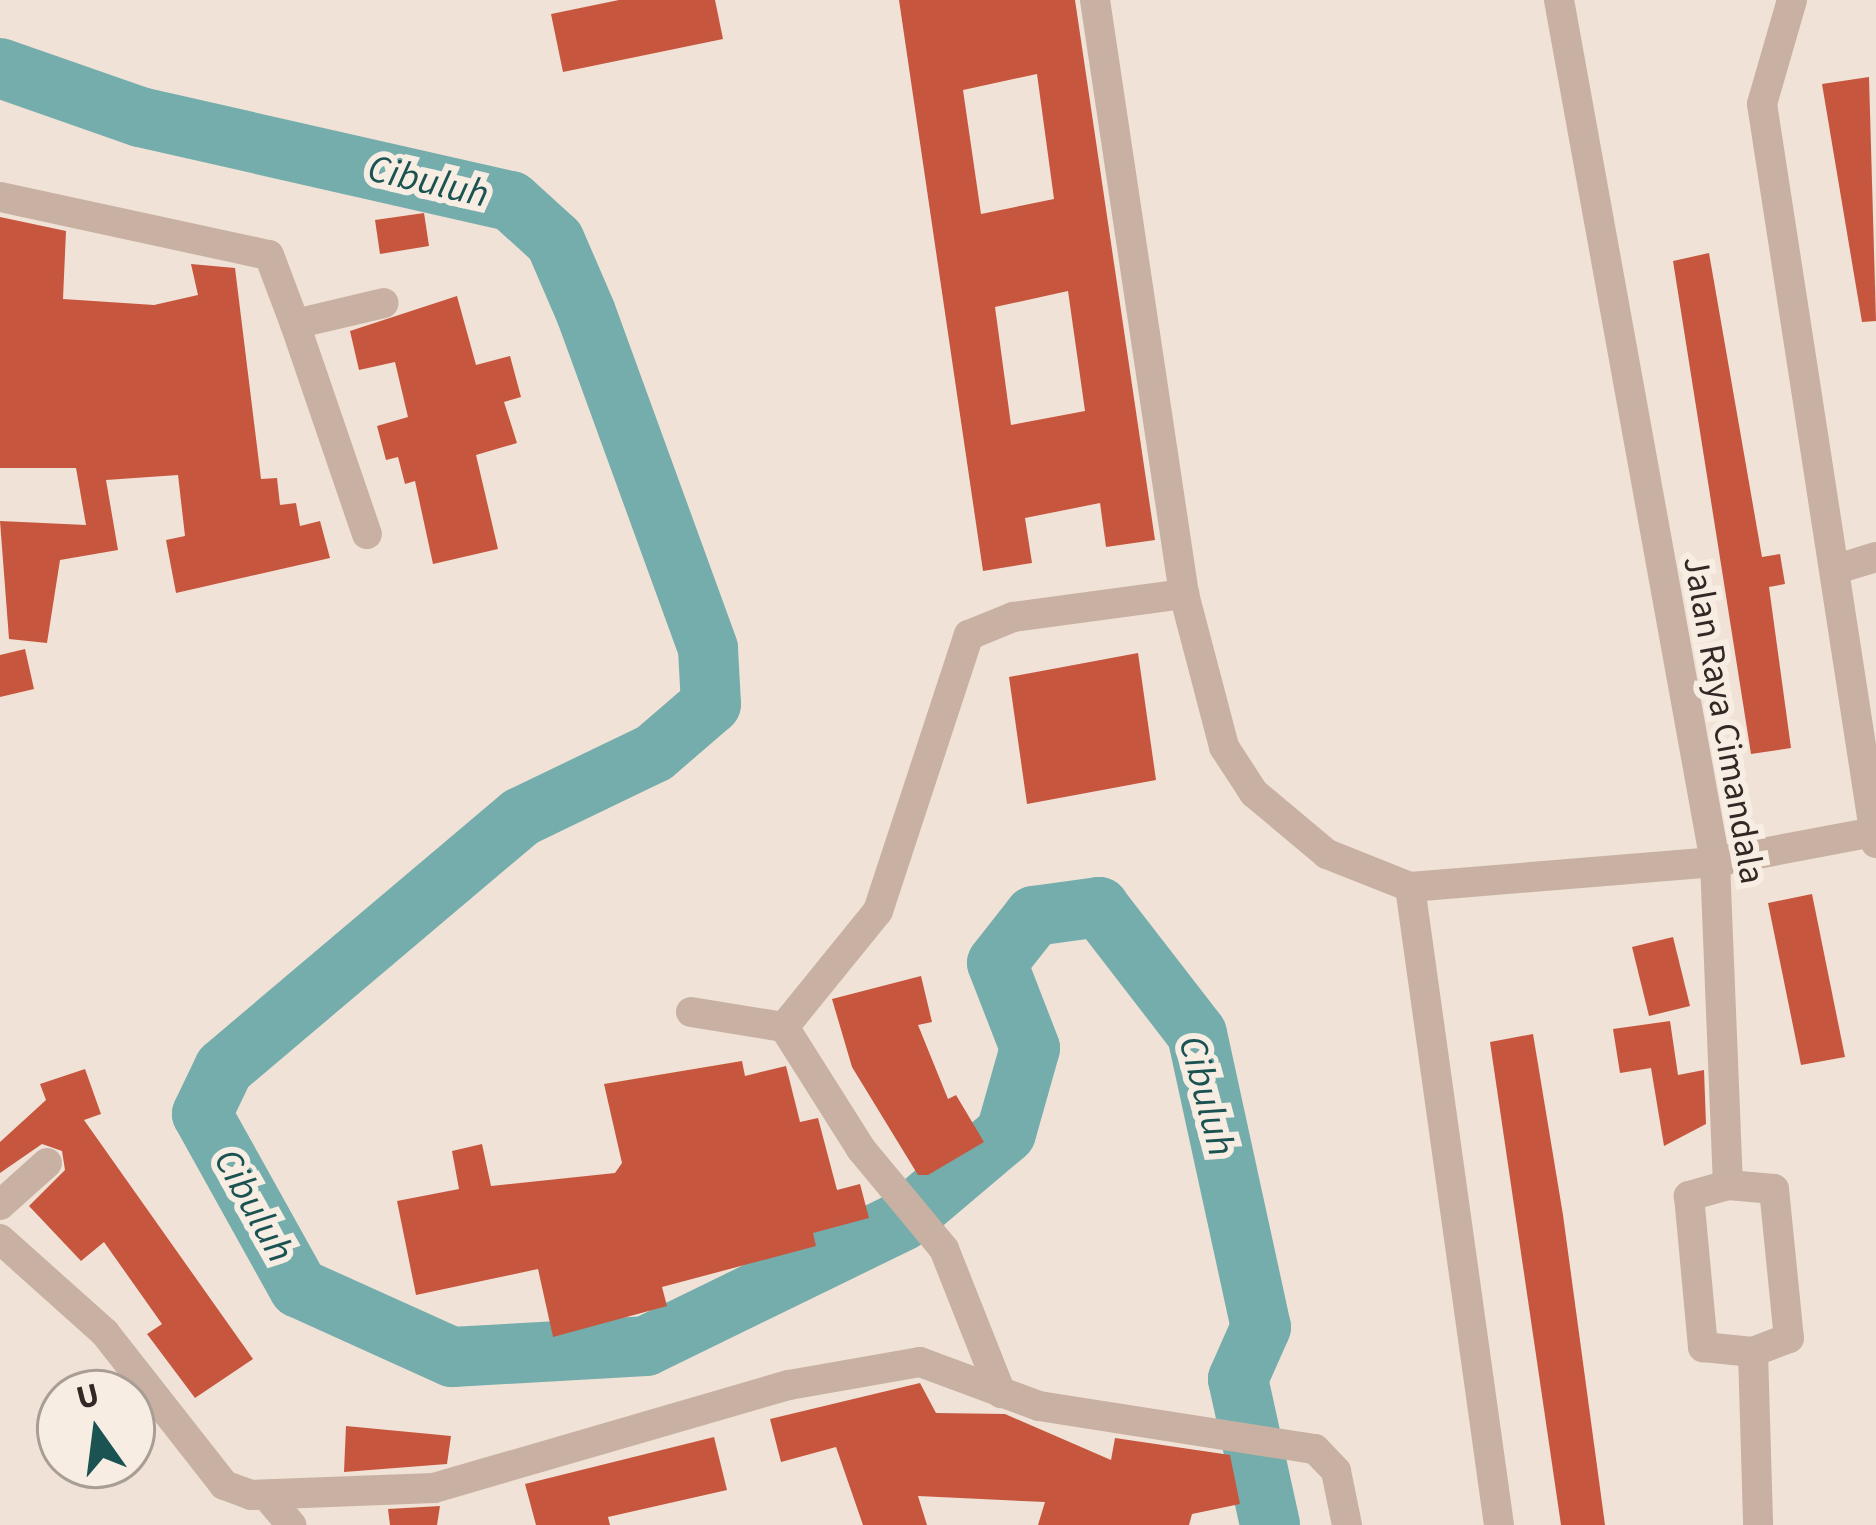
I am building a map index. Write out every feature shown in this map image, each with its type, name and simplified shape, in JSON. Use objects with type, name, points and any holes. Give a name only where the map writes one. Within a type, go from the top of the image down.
[{"type":"street","points":[[1095,0],[1184,594],[1224,747],[1254,793],[1328,854],[1410,886],[1715,862],[1875,838],[1762,104],[1792,0]]},
{"type":"street","name":"Jalan Raya Cimandala","points":[[1559,0],[1715,862],[1728,1185]]},
{"type":"street","points":[[0,196],[269,255],[367,534]]},
{"type":"street","points":[[295,324],[384,303]]},
{"type":"street","points":[[1837,568],[1876,556]]},
{"type":"street","points":[[784,1027],[878,911],[969,635],[1013,617],[1184,594]]},
{"type":"street","points":[[1410,886],[1499,1525]]},
{"type":"street","points":[[691,1012],[784,1027],[908,1210],[944,1249],[1001,1393]]},
{"type":"street","points":[[0,1205],[46,1163]]},
{"type":"street","points":[[1728,1185],[1774,1189],[1789,1338],[1753,1352],[1711,1352],[1702,1342],[1689,1196],[1728,1185]]},
{"type":"street","points":[[0,1239],[105,1334],[224,1485],[267,1496],[434,1488],[874,1364],[920,1362],[1001,1393],[1266,1437],[1330,1458],[1347,1525]]},
{"type":"street","points":[[1753,1352],[1759,1525]]},
{"type":"street","points":[[267,1496],[291,1525]]},
{"type":"building","points":[[619,0],[715,0],[723,39],[563,72],[551,14]]},
{"type":"building","points":[[899,0],[1075,0],[1155,540],[1106,547],[1100,503],[1025,518],[1032,563],[983,571]],"holes":[[[1037,74],[1054,199],[981,214],[963,90]],[[1068,291],[1085,411],[1011,425],[995,307]]]},
{"type":"building","points":[[1869,77],[1876,321],[1862,322],[1822,84]]},
{"type":"building","points":[[424,213],[429,246],[380,254],[375,220]]},
{"type":"building","points":[[0,217],[66,231],[63,299],[154,305],[198,295],[191,264],[235,268],[261,479],[277,478],[280,505],[296,503],[300,526],[320,521],[330,558],[176,593],[166,540],[185,536],[178,475],[106,480],[118,550],[60,560],[47,643],[9,639],[0,521],[86,525],[76,468],[0,468]]},
{"type":"building","points":[[1709,253],[1762,557],[1780,554],[1785,584],[1769,587],[1791,748],[1751,754],[1673,261]]},
{"type":"building","points":[[457,296],[476,365],[510,356],[521,397],[504,402],[517,443],[476,455],[498,549],[433,564],[415,481],[405,484],[398,457],[386,460],[377,426],[408,417],[395,362],[359,370],[350,331]]},
{"type":"building","points":[[25,649],[34,689],[0,697],[0,655]]},
{"type":"building","points":[[1138,653],[1156,780],[1027,804],[1009,677]]},
{"type":"building","points":[[1812,894],[1845,1057],[1801,1065],[1768,903]]},
{"type":"building","points":[[1673,937],[1690,1006],[1649,1016],[1632,947]]},
{"type":"building","points":[[921,976],[932,1022],[918,1025],[948,1099],[956,1095],[984,1142],[928,1175],[918,1175],[852,1067],[832,999]]},
{"type":"building","points":[[1670,1021],[1678,1075],[1704,1070],[1706,1124],[1664,1146],[1651,1068],[1620,1073],[1613,1029]]},
{"type":"building","points":[[1533,1034],[1605,1525],[1561,1525],[1490,1042]]},
{"type":"building","points":[[742,1061],[745,1076],[786,1066],[800,1122],[818,1118],[837,1190],[860,1184],[869,1218],[813,1233],[816,1246],[662,1287],[667,1306],[553,1337],[538,1269],[416,1295],[397,1201],[459,1189],[452,1151],[482,1144],[491,1186],[615,1173],[622,1163],[604,1084]]},
{"type":"building","points":[[85,1069],[101,1114],[84,1120],[253,1359],[195,1398],[147,1334],[162,1324],[104,1242],[81,1261],[29,1206],[65,1170],[62,1151],[42,1144],[0,1173],[0,1142],[46,1100],[40,1084]]},
{"type":"building","points":[[920,1383],[936,1413],[1005,1414],[1111,1460],[1115,1438],[1230,1455],[1240,1504],[1192,1514],[1189,1525],[1038,1525],[1045,1502],[918,1496],[927,1525],[863,1525],[836,1447],[781,1462],[770,1419]]},
{"type":"building","points":[[346,1426],[451,1436],[447,1464],[344,1472]]},
{"type":"building","points":[[714,1437],[727,1490],[608,1517],[610,1525],[536,1525],[525,1484]]},
{"type":"building","points":[[440,1506],[437,1525],[390,1525],[388,1509]]},
{"type":"waterway","name":"Cibuluh","points":[[0,68],[140,117],[511,201],[555,241],[586,313],[708,649],[711,704],[654,753],[521,817],[224,1068],[202,1114],[299,1288],[452,1357],[646,1346],[902,1221],[1006,1133],[1030,1048],[997,963],[1034,916],[1099,907],[1197,1034],[1261,1327],[1238,1379],[1270,1525]]}]
